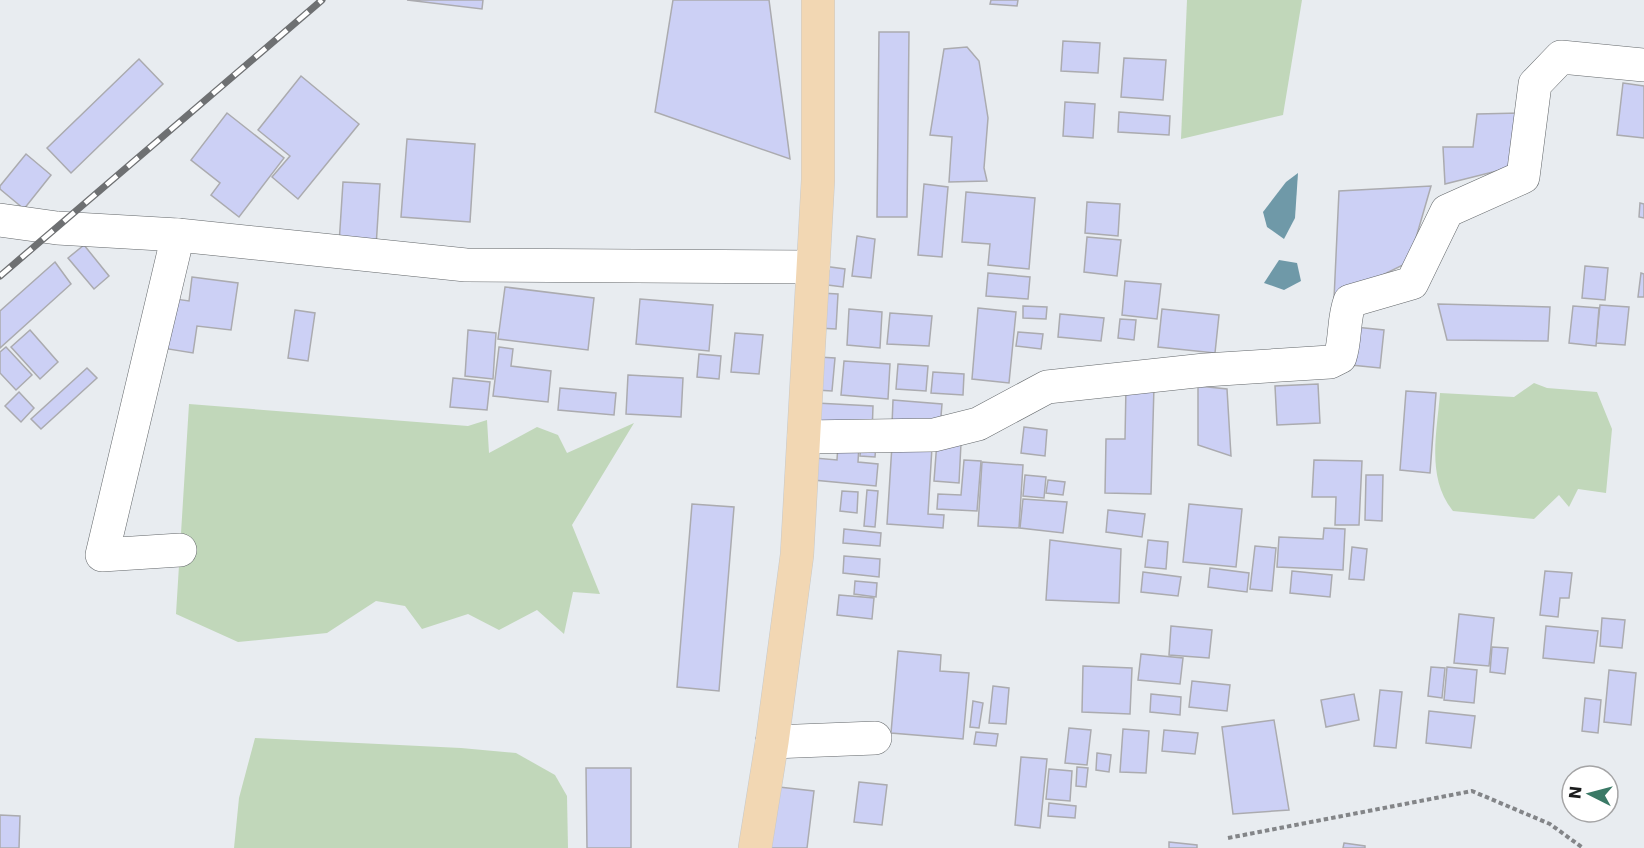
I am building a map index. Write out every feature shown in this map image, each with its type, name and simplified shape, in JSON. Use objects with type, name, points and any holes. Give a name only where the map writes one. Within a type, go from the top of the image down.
[{"type":"main road","points":[[755,848],[797,555],[818,180],[818,0]]},
{"type":"street","points":[[804,437],[934,435],[978,423],[1047,387],[1204,370],[1330,362],[1340,357],[1346,310],[1350,301],[1412,283],[1447,211],[1523,177],[1535,84],[1561,57],[1644,65]]},
{"type":"street","points":[[0,220],[57,228],[178,235],[466,265],[813,267]]},
{"type":"street","points":[[178,235],[102,555],[180,549]]},
{"type":"street","points":[[772,742],[875,738]]},
{"type":"path","points":[[1228,838],[1472,791],[1550,824],[1583,848]]},
{"type":"green space","points":[[1187,0],[1302,0],[1283,115],[1181,139]]},
{"type":"green space","points":[[1534,383],[1547,388],[1597,392],[1612,429],[1606,493],[1578,489],[1569,507],[1559,495],[1534,519],[1453,511],[1439,484],[1436,470],[1440,393],[1514,397]]},
{"type":"green space","points":[[189,404],[468,426],[487,420],[489,453],[537,427],[558,435],[567,453],[634,423],[572,525],[600,594],[573,592],[564,634],[537,610],[499,630],[468,614],[422,629],[405,606],[376,601],[327,633],[238,642],[176,614]]},
{"type":"green space","points":[[255,738],[461,748],[516,753],[555,775],[567,796],[568,848],[234,848],[239,798]]},
{"type":"water","points":[[1298,173],[1295,218],[1284,239],[1267,227],[1263,212],[1286,182]]},
{"type":"water","points":[[1279,260],[1297,263],[1301,281],[1284,290],[1264,283]]},
{"type":"building","points":[[407,0],[483,0],[482,9]]},
{"type":"building","points":[[673,0],[769,0],[790,159],[655,112]]},
{"type":"building","points":[[991,0],[1018,0],[1017,6],[990,4]]},
{"type":"building","points":[[879,32],[909,32],[907,217],[877,217]]},
{"type":"building","points":[[1063,41],[1100,43],[1098,73],[1061,71]]},
{"type":"building","points":[[967,47],[979,61],[988,118],[984,168],[987,181],[949,182],[952,137],[930,135],[944,49]]},
{"type":"building","points":[[1124,58],[1166,60],[1163,100],[1121,97]]},
{"type":"building","points":[[139,59],[163,84],[71,173],[47,148]]},
{"type":"building","points":[[301,76],[359,124],[298,199],[272,177],[290,156],[258,130]]},
{"type":"building","points":[[1623,83],[1644,86],[1644,138],[1617,135]]},
{"type":"building","points":[[1065,102],[1095,104],[1093,138],[1063,136]]},
{"type":"building","points":[[1119,112],[1170,116],[1169,135],[1118,132]]},
{"type":"building","points":[[227,113],[284,158],[239,217],[211,195],[220,183],[191,160]]},
{"type":"building","points":[[1520,113],[1525,164],[1445,184],[1443,147],[1473,147],[1477,114]]},
{"type":"building","points":[[407,139],[475,144],[470,222],[401,217]]},
{"type":"building","points":[[26,154],[51,175],[24,209],[0,189],[0,186]]},
{"type":"building","points":[[343,182],[380,184],[376,247],[339,244]]},
{"type":"building","points":[[924,184],[948,187],[942,257],[918,255]]},
{"type":"building","points":[[1431,186],[1409,262],[1334,299],[1339,191]]},
{"type":"building","points":[[966,192],[1035,198],[1029,269],[988,265],[990,244],[962,242]]},
{"type":"building","points":[[1087,202],[1120,204],[1118,236],[1085,233]]},
{"type":"building","points":[[1640,203],[1644,204],[1644,218],[1639,217]]},
{"type":"building","points":[[857,236],[875,239],[871,278],[852,276]]},
{"type":"building","points":[[1087,237],[1121,240],[1117,276],[1084,272]]},
{"type":"building","points":[[84,245],[109,276],[94,289],[68,258]]},
{"type":"building","points":[[55,262],[71,284],[0,348],[0,311]]},
{"type":"building","points":[[823,266],[845,269],[843,287],[820,284]]},
{"type":"building","points":[[1585,266],[1608,268],[1605,300],[1582,298]]},
{"type":"building","points":[[988,273],[1030,277],[1028,299],[986,296]]},
{"type":"building","points":[[1641,273],[1644,274],[1644,297],[1638,297]]},
{"type":"building","points":[[192,277],[238,283],[231,330],[197,326],[193,353],[162,348],[169,298],[189,301]]},
{"type":"building","points":[[1125,281],[1161,284],[1157,319],[1122,315]]},
{"type":"building","points":[[505,287],[594,298],[588,350],[498,339]]},
{"type":"building","points":[[820,293],[838,294],[836,329],[818,328]]},
{"type":"building","points":[[640,299],[713,305],[709,351],[636,344]]},
{"type":"building","points":[[1438,304],[1550,307],[1548,341],[1447,340]]},
{"type":"building","points":[[1600,305],[1629,307],[1625,345],[1596,343]]},
{"type":"building","points":[[1023,306],[1047,307],[1046,319],[1023,318]]},
{"type":"building","points":[[1573,306],[1599,308],[1596,346],[1569,343]]},
{"type":"building","points":[[978,308],[1016,312],[1009,383],[972,379]]},
{"type":"building","points":[[849,309],[882,312],[880,348],[847,345]]},
{"type":"building","points":[[1162,309],[1219,315],[1215,353],[1158,347]]},
{"type":"building","points":[[295,310],[315,313],[308,361],[288,358]]},
{"type":"building","points":[[890,313],[932,316],[929,346],[887,344]]},
{"type":"building","points":[[1060,314],[1104,318],[1101,341],[1058,337]]},
{"type":"building","points":[[1120,319],[1136,320],[1134,340],[1118,338]]},
{"type":"building","points":[[1355,327],[1384,330],[1380,368],[1351,365]]},
{"type":"building","points":[[30,330],[58,362],[40,379],[11,347]]},
{"type":"building","points":[[468,330],[496,333],[493,379],[465,376]]},
{"type":"building","points":[[1018,332],[1043,334],[1041,349],[1016,346]]},
{"type":"building","points":[[735,333],[763,335],[759,374],[731,372]]},
{"type":"building","points":[[6,347],[32,375],[16,390],[0,373],[0,352]]},
{"type":"building","points":[[499,347],[513,349],[511,366],[551,371],[548,402],[493,396]]},
{"type":"building","points":[[699,354],[721,356],[719,379],[697,377]]},
{"type":"building","points":[[818,357],[835,358],[832,391],[816,390]]},
{"type":"building","points":[[844,361],[890,364],[888,399],[841,395]]},
{"type":"building","points":[[898,364],[928,366],[926,391],[896,389]]},
{"type":"building","points":[[87,368],[97,378],[41,429],[31,419]]},
{"type":"building","points":[[933,372],[964,374],[963,395],[931,393]]},
{"type":"building","points":[[628,375],[683,378],[681,417],[626,414]]},
{"type":"building","points":[[453,378],[490,382],[487,410],[450,407]]},
{"type":"building","points":[[1318,384],[1320,423],[1277,425],[1275,386]]},
{"type":"building","points":[[1126,386],[1154,386],[1151,494],[1105,493],[1106,439],[1125,439]]},
{"type":"building","points":[[1198,386],[1227,389],[1231,456],[1198,445]]},
{"type":"building","points":[[560,388],[616,393],[614,415],[558,410]]},
{"type":"building","points":[[1406,391],[1436,393],[1430,473],[1400,470]]},
{"type":"building","points":[[19,392],[34,408],[21,422],[5,406]]},
{"type":"building","points":[[893,400],[942,404],[940,428],[892,425]]},
{"type":"building","points":[[816,403],[873,406],[872,435],[814,431]]},
{"type":"building","points":[[1024,427],[1047,430],[1045,456],[1021,453]]},
{"type":"building","points":[[937,441],[961,443],[959,483],[934,481]]},
{"type":"building","points":[[861,443],[876,444],[875,457],[860,456]]},
{"type":"building","points":[[838,444],[859,445],[858,462],[878,464],[876,486],[813,480],[815,458],[837,460]]},
{"type":"building","points":[[892,445],[932,447],[928,514],[944,515],[943,528],[887,524]]},
{"type":"building","points":[[964,460],[981,461],[977,511],[937,509],[938,494],[961,495]]},
{"type":"building","points":[[1314,460],[1362,461],[1359,525],[1335,525],[1336,497],[1312,497]]},
{"type":"building","points":[[982,462],[1023,465],[1019,528],[978,526]]},
{"type":"building","points":[[1025,475],[1046,477],[1044,498],[1023,496]]},
{"type":"building","points":[[1366,475],[1383,475],[1382,521],[1365,520]]},
{"type":"building","points":[[1048,480],[1065,482],[1063,495],[1046,493]]},
{"type":"building","points":[[867,490],[878,491],[875,527],[864,526]]},
{"type":"building","points":[[842,491],[858,492],[857,513],[840,511]]},
{"type":"building","points":[[1023,499],[1067,502],[1063,533],[1020,528]]},
{"type":"building","points":[[692,504],[734,507],[719,691],[677,687]]},
{"type":"building","points":[[1189,504],[1242,509],[1236,567],[1183,562]]},
{"type":"building","points":[[1108,510],[1145,514],[1142,537],[1106,532]]},
{"type":"building","points":[[1324,528],[1345,529],[1343,570],[1277,567],[1279,537],[1323,539]]},
{"type":"building","points":[[844,529],[881,533],[880,546],[843,543]]},
{"type":"building","points":[[1050,540],[1121,549],[1119,603],[1046,600]]},
{"type":"building","points":[[1148,540],[1168,542],[1166,569],[1145,567]]},
{"type":"building","points":[[1255,546],[1276,548],[1272,591],[1250,589]]},
{"type":"building","points":[[1352,547],[1367,549],[1364,580],[1349,579]]},
{"type":"building","points":[[844,556],[880,559],[879,577],[843,573]]},
{"type":"building","points":[[1210,568],[1249,573],[1247,592],[1208,587]]},
{"type":"building","points":[[1292,571],[1332,575],[1330,597],[1290,593]]},
{"type":"building","points":[[1545,571],[1572,573],[1569,598],[1560,598],[1558,617],[1540,615]]},
{"type":"building","points":[[1143,572],[1181,577],[1178,596],[1141,592]]},
{"type":"building","points":[[855,581],[877,583],[876,597],[854,594]]},
{"type":"building","points":[[839,595],[874,598],[872,619],[837,615]]},
{"type":"building","points":[[1459,614],[1494,618],[1489,666],[1454,663]]},
{"type":"building","points":[[1602,618],[1625,620],[1622,648],[1600,646]]},
{"type":"building","points":[[1171,626],[1212,630],[1209,658],[1169,655]]},
{"type":"building","points":[[1546,626],[1598,631],[1594,663],[1543,658]]},
{"type":"building","points":[[1492,647],[1508,648],[1505,674],[1490,672]]},
{"type":"building","points":[[898,651],[941,655],[940,671],[969,673],[963,739],[891,733]]},
{"type":"building","points":[[1141,654],[1183,658],[1180,684],[1138,680]]},
{"type":"building","points":[[1083,666],[1132,668],[1130,714],[1082,712]]},
{"type":"building","points":[[1431,667],[1445,668],[1442,698],[1428,696]]},
{"type":"building","points":[[1447,667],[1477,670],[1474,703],[1444,700]]},
{"type":"building","points":[[1609,670],[1636,673],[1631,725],[1604,722]]},
{"type":"building","points":[[1192,681],[1230,685],[1227,711],[1189,707]]},
{"type":"building","points":[[993,686],[1009,688],[1006,724],[989,723]]},
{"type":"building","points":[[1380,690],[1402,692],[1396,748],[1374,746]]},
{"type":"building","points":[[1151,694],[1181,697],[1180,715],[1150,712]]},
{"type":"building","points":[[1354,694],[1359,720],[1326,727],[1321,700]]},
{"type":"building","points":[[1585,698],[1601,700],[1598,733],[1582,731]]},
{"type":"building","points":[[973,701],[983,703],[979,728],[970,727]]},
{"type":"building","points":[[1429,711],[1475,716],[1471,748],[1426,743]]},
{"type":"building","points":[[1274,720],[1289,810],[1233,814],[1222,727]]},
{"type":"building","points":[[1069,728],[1091,730],[1087,765],[1065,763]]},
{"type":"building","points":[[1123,729],[1149,731],[1146,773],[1120,772]]},
{"type":"building","points":[[1164,730],[1198,733],[1195,754],[1162,751]]},
{"type":"building","points":[[976,732],[998,734],[996,746],[974,744]]},
{"type":"building","points":[[1097,753],[1111,755],[1109,772],[1096,770]]},
{"type":"building","points":[[1021,757],[1047,759],[1040,828],[1015,825]]},
{"type":"building","points":[[1077,767],[1088,768],[1086,787],[1076,786]]},
{"type":"building","points":[[586,768],[631,768],[631,848],[587,848]]},
{"type":"building","points":[[1049,769],[1072,771],[1070,801],[1046,799]]},
{"type":"building","points":[[859,782],[887,785],[882,825],[854,822]]},
{"type":"building","points":[[770,786],[814,791],[807,848],[762,848]]},
{"type":"building","points":[[1049,803],[1076,806],[1075,818],[1048,816]]},
{"type":"building","points":[[0,815],[20,816],[19,848],[0,848]]},
{"type":"building","points":[[1169,842],[1197,845],[1197,848],[1169,848]]},
{"type":"building","points":[[1344,843],[1365,846],[1365,848],[1343,848]]},
{"type":"railway","points":[[0,276],[322,0]]}]
